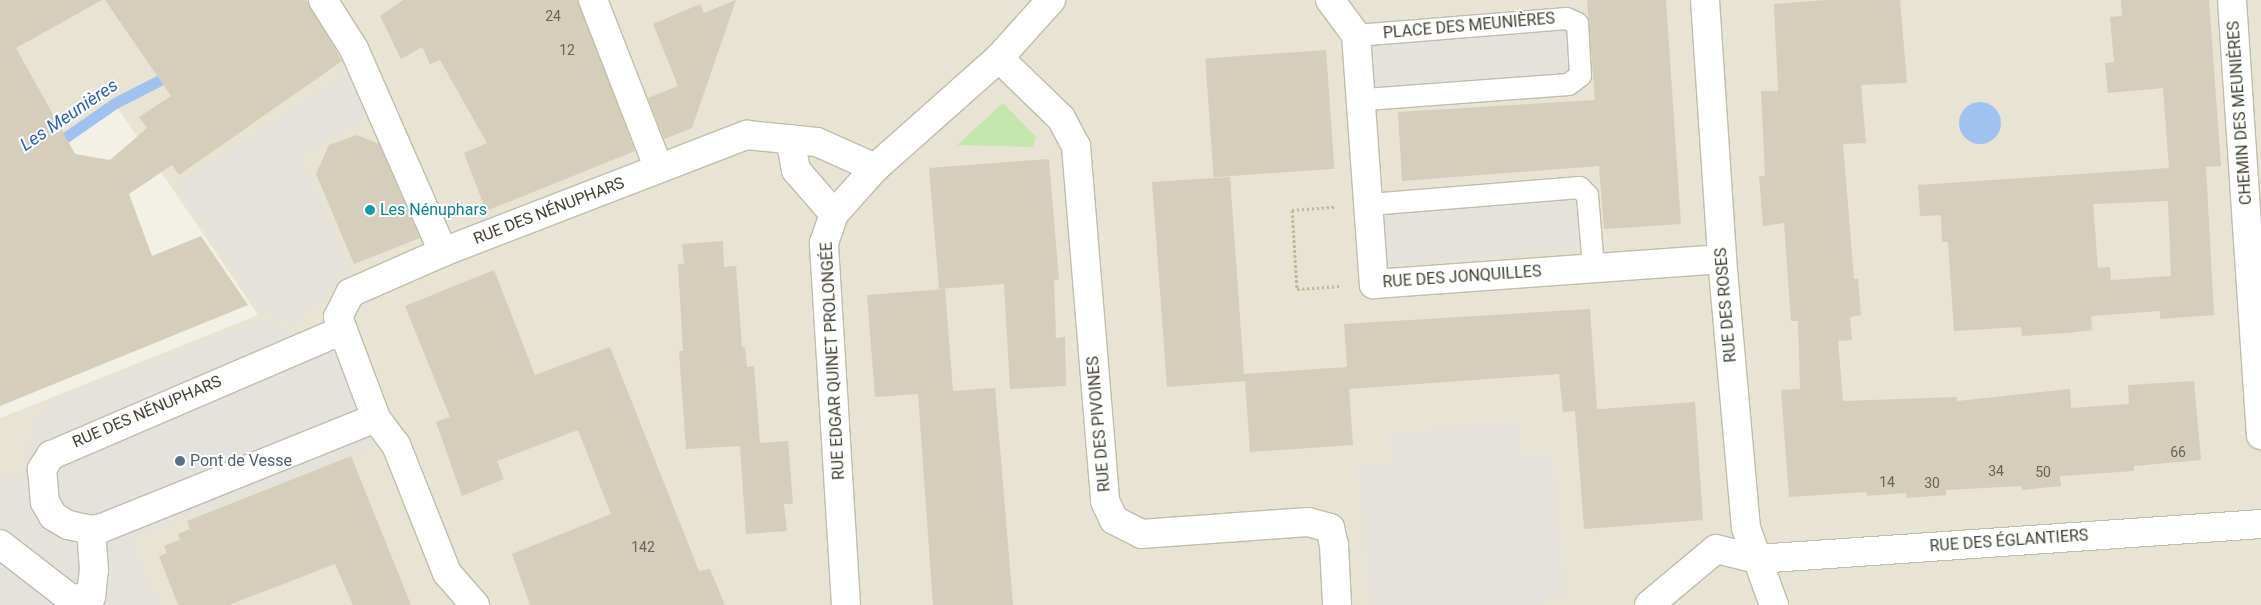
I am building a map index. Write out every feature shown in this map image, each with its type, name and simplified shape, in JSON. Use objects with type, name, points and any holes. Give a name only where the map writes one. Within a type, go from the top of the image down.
[{"type":"street","points":[[323,0],[354,49],[443,252]]},
{"type":"street","points":[[593,0],[659,169]]},
{"type":"street","name":"RUE EDGAR QUINET PROLONGÉE","points":[[846,605],[824,243],[834,214],[875,168],[999,58],[1051,0]]},
{"type":"street","points":[[1330,0],[1356,35]]},
{"type":"street","name":"RUE DES ROSES","points":[[1705,0],[1722,259],[1746,528],[1774,605]]},
{"type":"street","name":"CHEMIN DES MEUNIÈRES","points":[[2232,0],[2252,148],[2261,435]]},
{"type":"street","name":"RUE DES JONQUILLES","points":[[1356,35],[1374,284],[1722,259]]},
{"type":"street","name":"RUE DES PIVOINES","points":[[999,58],[1061,118],[1076,146],[1105,501],[1114,520],[1141,534],[1308,522],[1330,528],[1334,545],[1336,605]]},
{"type":"street","name":"RUE DES NÉNUPHARS","points":[[475,605],[447,573],[396,445],[376,418],[338,317],[350,293],[443,252],[747,136],[817,142],[875,168]]},
{"type":"street","points":[[790,139],[796,170],[834,214]]},
{"type":"street","name":"RUE DES NÉNUPHARS","points":[[91,530],[68,526],[53,516],[46,502],[42,469],[51,455],[342,330]]},
{"type":"street","points":[[0,544],[71,599],[91,596],[94,570],[91,530],[376,418]]},
{"type":"street","name":"RUE DES ÉGLANTIERS","points":[[1648,605],[1716,549],[1757,559],[2261,524]]},
{"type":"lane","name":"PLACE DES MEUNIÈRES","points":[[1356,35],[1566,18],[1577,24],[1580,75],[1568,84],[1362,99]]},
{"type":"lane","points":[[1369,204],[1579,187],[1587,195],[1593,267]]},
{"type":"path","points":[[1369,204],[1292,210],[1298,289],[1374,284]]},
{"type":"shaded area","points":[[0,0],[2261,0],[2261,605],[0,605],[0,418],[258,315],[117,107],[0,187]]},
{"type":"shaded area","points":[[1580,9],[1584,93],[1375,104],[1370,20]]},
{"type":"shaded area","points":[[354,69],[366,105],[361,122],[300,158],[353,274],[292,324],[261,310],[175,184]]},
{"type":"shaded area","points":[[1592,177],[1598,247],[1384,265],[1378,196]]},
{"type":"shaded area","name":"Pont de Vesse","points":[[263,320],[338,356],[374,446],[130,539],[160,605],[0,605],[0,476],[22,479],[34,422],[61,396]]},
{"type":"shaded area","points":[[1519,422],[1522,458],[1552,455],[1565,599],[1539,601],[1539,605],[1371,605],[1358,467],[1392,463],[1390,434]]},
{"type":"green space","points":[[1003,103],[1036,137],[1033,147],[957,145]]},
{"type":"water","points":[[1980,102],[1995,108],[2001,123],[1995,138],[1980,144],[1965,138],[1959,123],[1965,108]]},
{"type":"building","points":[[0,0],[102,0],[16,48],[75,154],[110,160],[147,128],[139,117],[171,96],[105,0],[307,0],[342,61],[179,175],[172,165],[129,194],[152,256],[201,236],[248,305],[0,406]]},
{"type":"building","points":[[403,0],[578,0],[635,151],[486,211],[464,153],[487,143],[440,60],[430,64],[422,47],[401,59],[380,16]]},
{"type":"building","points":[[736,0],[692,128],[664,139],[648,98],[678,86],[653,24],[700,4],[704,13]]},
{"type":"building","points":[[1587,0],[1666,0],[1681,224],[1604,229],[1599,166],[1402,181],[1398,112],[1595,100]]},
{"type":"building","points":[[1827,0],[1900,0],[1907,83],[1861,85],[1866,143],[1843,144],[1854,279],[1858,279],[1861,315],[1850,317],[1852,340],[1838,341],[1843,401],[1957,397],[1957,401],[2070,389],[2071,408],[2129,404],[2128,385],[2194,381],[2201,460],[2134,466],[2134,471],[2060,476],[2061,486],[2022,490],[2021,486],[1946,490],[1946,495],[1906,498],[1906,493],[1867,496],[1866,492],[1789,497],[1781,390],[1800,389],[1798,321],[1791,321],[1784,223],[1763,226],[1759,176],[1765,176],[1761,91],[1778,91],[1774,4]]},
{"type":"building","points":[[2121,0],[2209,0],[2221,166],[2206,167],[2214,315],[2160,319],[2160,311],[2091,316],[2092,330],[2022,336],[2021,327],[1954,331],[1948,242],[1942,242],[1941,215],[1920,216],[1918,185],[2169,168],[2163,88],[2108,93],[2105,63],[2114,62],[2110,17],[2122,16]],"holes":[[[2168,201],[2171,276],[2111,280],[2110,267],[2098,268],[2093,204]]]},
{"type":"building","points":[[1326,50],[1334,169],[1214,177],[1205,58]]},
{"type":"building","name":"Les Nénuphars","points":[[357,135],[379,144],[420,238],[354,264],[316,174],[329,145]]},
{"type":"building","points":[[1049,159],[1059,280],[1054,280],[1056,338],[1065,337],[1066,386],[1010,389],[1004,284],[939,289],[929,168]]},
{"type":"building","points":[[1230,177],[1244,374],[1347,367],[1344,324],[1590,309],[1597,409],[1587,410],[1695,402],[1703,520],[1584,529],[1575,411],[1563,412],[1559,374],[1349,389],[1353,445],[1250,452],[1245,381],[1167,387],[1152,182]]},
{"type":"building","points":[[723,241],[724,267],[736,266],[742,347],[745,347],[747,367],[754,366],[760,443],[788,441],[793,504],[784,504],[787,531],[746,534],[740,446],[686,449],[679,351],[683,351],[678,264],[684,264],[682,244]]},
{"type":"building","points":[[494,270],[535,375],[610,347],[699,571],[710,569],[725,605],[530,605],[512,554],[611,514],[578,430],[497,461],[504,479],[462,496],[436,422],[450,417],[405,306]]},
{"type":"building","points":[[945,289],[953,391],[995,388],[1013,605],[933,605],[918,394],[875,397],[867,295]]},
{"type":"building","points":[[351,456],[411,605],[353,605],[335,564],[229,605],[178,605],[159,556],[167,553],[164,546],[180,540],[178,534],[190,529],[187,521]]},
{"type":"waterway","name":"Les Meunières","points":[[53,146],[115,103],[160,80]]},
{"type":"place","name":"Les Nénuphars","points":[[370,210]]},
{"type":"place","name":"Pont de Vesse","points":[[180,461]]}]
